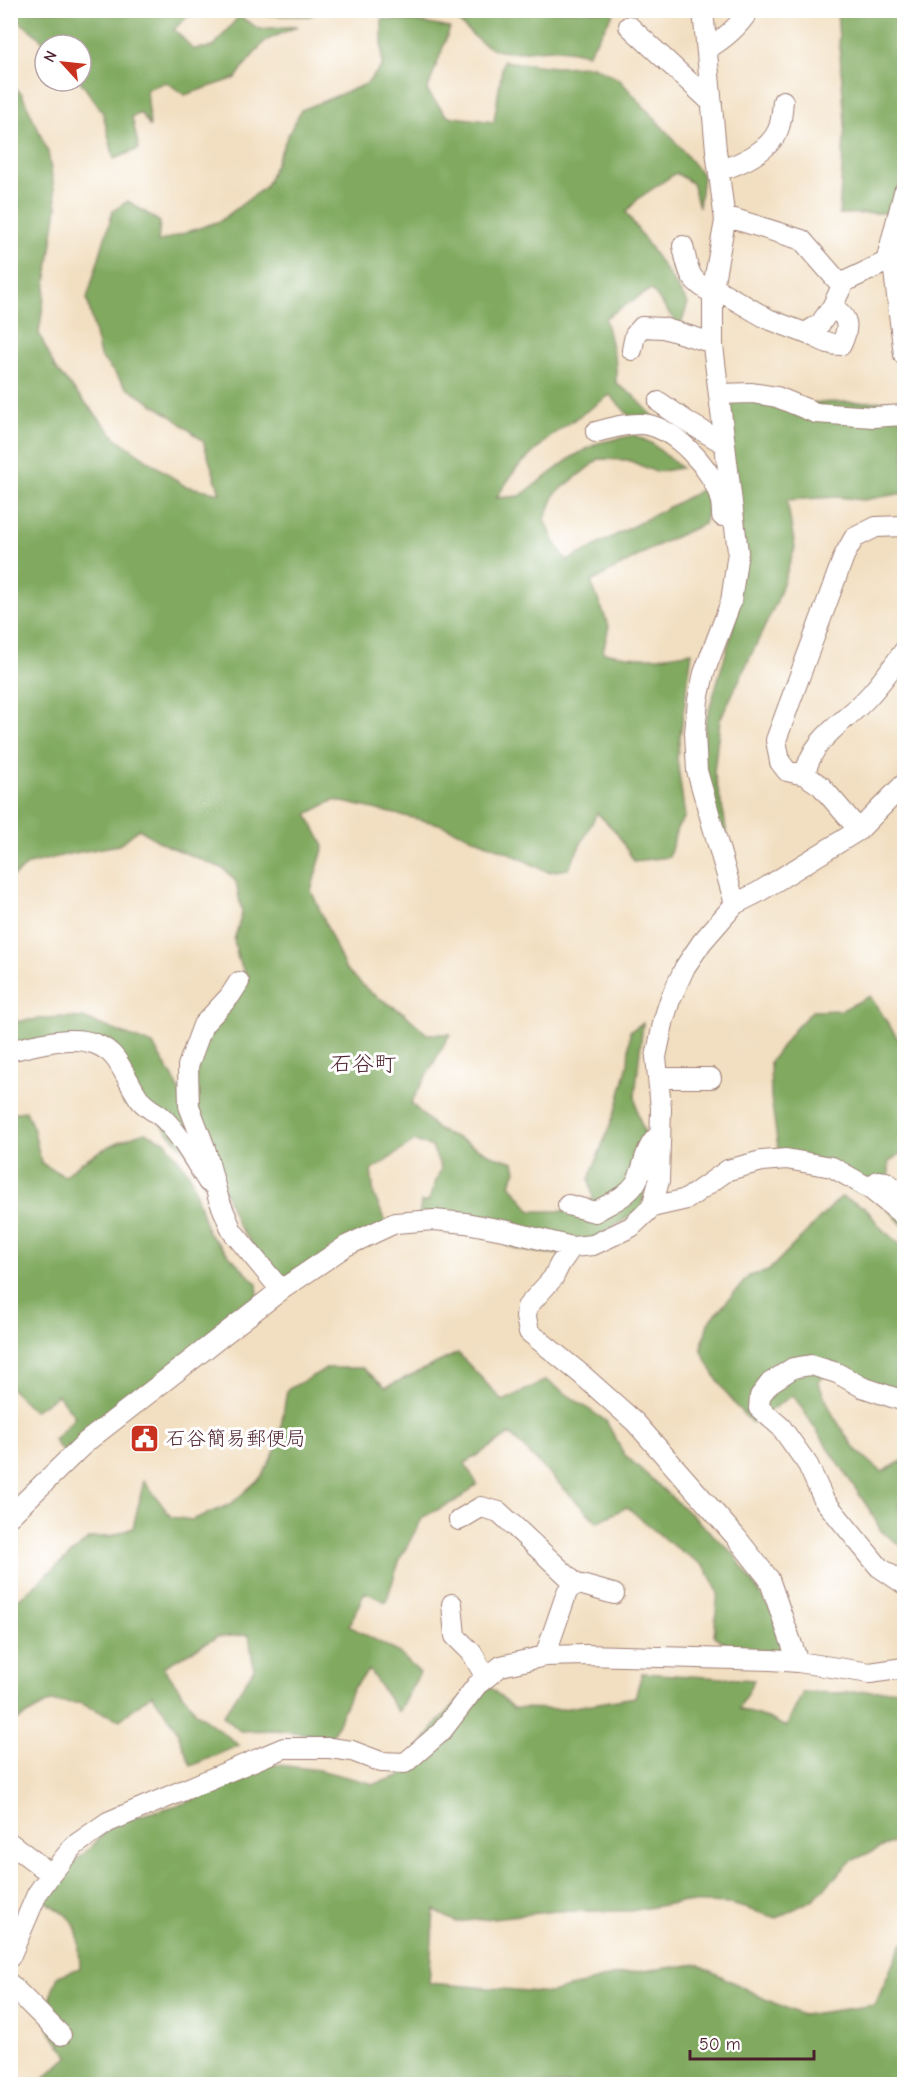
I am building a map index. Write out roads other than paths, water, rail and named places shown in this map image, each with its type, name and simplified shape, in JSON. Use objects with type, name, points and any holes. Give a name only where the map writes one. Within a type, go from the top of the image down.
[{"type":"street","points":[[703,10],[716,150],[725,216],[713,290],[713,343],[738,552],[731,602],[704,673],[698,700],[695,733],[697,771],[735,904]]},
{"type":"street","points":[[707,49],[724,39],[742,22],[749,10]]},
{"type":"street","points":[[629,26],[712,103]]},
{"type":"street","points":[[720,170],[739,165],[767,145],[778,130],[783,101]]},
{"type":"street","points":[[904,192],[894,263],[904,355]]},
{"type":"street","points":[[725,216],[802,240],[842,286]]},
{"type":"street","points":[[683,246],[688,268],[696,284],[713,290],[768,319],[822,339],[832,346],[841,345],[847,334],[846,319],[841,312],[832,307]]},
{"type":"street","points":[[806,333],[820,324],[832,307],[844,282],[894,263]]},
{"type":"street","points":[[632,350],[635,335],[642,327],[663,328],[713,343]]},
{"type":"street","points":[[719,394],[752,393],[777,397],[816,413],[873,417],[904,415]]},
{"type":"street","points":[[659,402],[725,444]]},
{"type":"street","points":[[596,432],[624,424],[643,424],[657,427],[687,447],[708,471],[720,497],[725,546],[737,559]]},
{"type":"street","points":[[859,830],[821,786],[805,775],[787,771],[780,762],[776,740],[844,556],[854,538],[876,528],[904,526]]},
{"type":"street","points":[[805,775],[808,759],[819,743],[868,697],[904,651]]},
{"type":"street","points":[[652,1207],[659,1181],[661,1108],[656,1057],[670,1000],[685,967],[702,942],[735,904],[757,893],[859,830],[904,784]]},
{"type":"street","points":[[239,982],[230,996],[203,1025],[188,1066],[189,1107],[205,1148],[218,1197],[232,1231],[281,1290]]},
{"type":"street","points":[[10,1051],[59,1041],[82,1041],[105,1047],[116,1060],[142,1103],[161,1117],[180,1137],[218,1197]]},
{"type":"street","points":[[658,1078],[711,1078]]},
{"type":"street","points":[[568,1206],[595,1212],[622,1196],[635,1184],[653,1140],[660,1134]]},
{"type":"street","points":[[10,1516],[86,1442],[281,1290],[346,1246],[395,1223],[434,1220],[466,1223],[572,1247],[593,1245],[631,1227],[652,1207],[687,1199],[728,1170],[762,1161],[786,1159],[832,1167],[869,1188],[904,1216]]},
{"type":"street","points":[[869,1188],[878,1181],[886,1182],[904,1196]]},
{"type":"street","points":[[572,1247],[553,1278],[527,1307],[529,1332],[635,1422],[736,1537],[769,1579],[798,1662]]},
{"type":"street","points":[[904,1401],[862,1387],[837,1373],[811,1365],[793,1368],[770,1383],[760,1395],[759,1408],[781,1427],[808,1465],[824,1500],[879,1567],[904,1584]]},
{"type":"street","points":[[459,1520],[481,1506],[499,1512],[575,1583],[614,1594]]},
{"type":"street","points":[[545,1656],[567,1592],[575,1583]]},
{"type":"street","points":[[452,1604],[455,1636],[472,1653],[486,1678]]},
{"type":"street","points":[[10,1957],[37,1894],[51,1874],[75,1845],[108,1822],[284,1748],[330,1748],[352,1751],[381,1762],[405,1763],[441,1732],[477,1685],[501,1666],[545,1656],[585,1655],[798,1662],[870,1673],[904,1668]]},
{"type":"street","points":[[10,1843],[51,1874]]},
{"type":"street","points":[[10,1984],[61,2035]]},
{"type":"place","name":"石谷簡易郵便局","points":[[145,1438]]},
{"type":"district","name":"石谷町","points":[[363,1063]]}]
